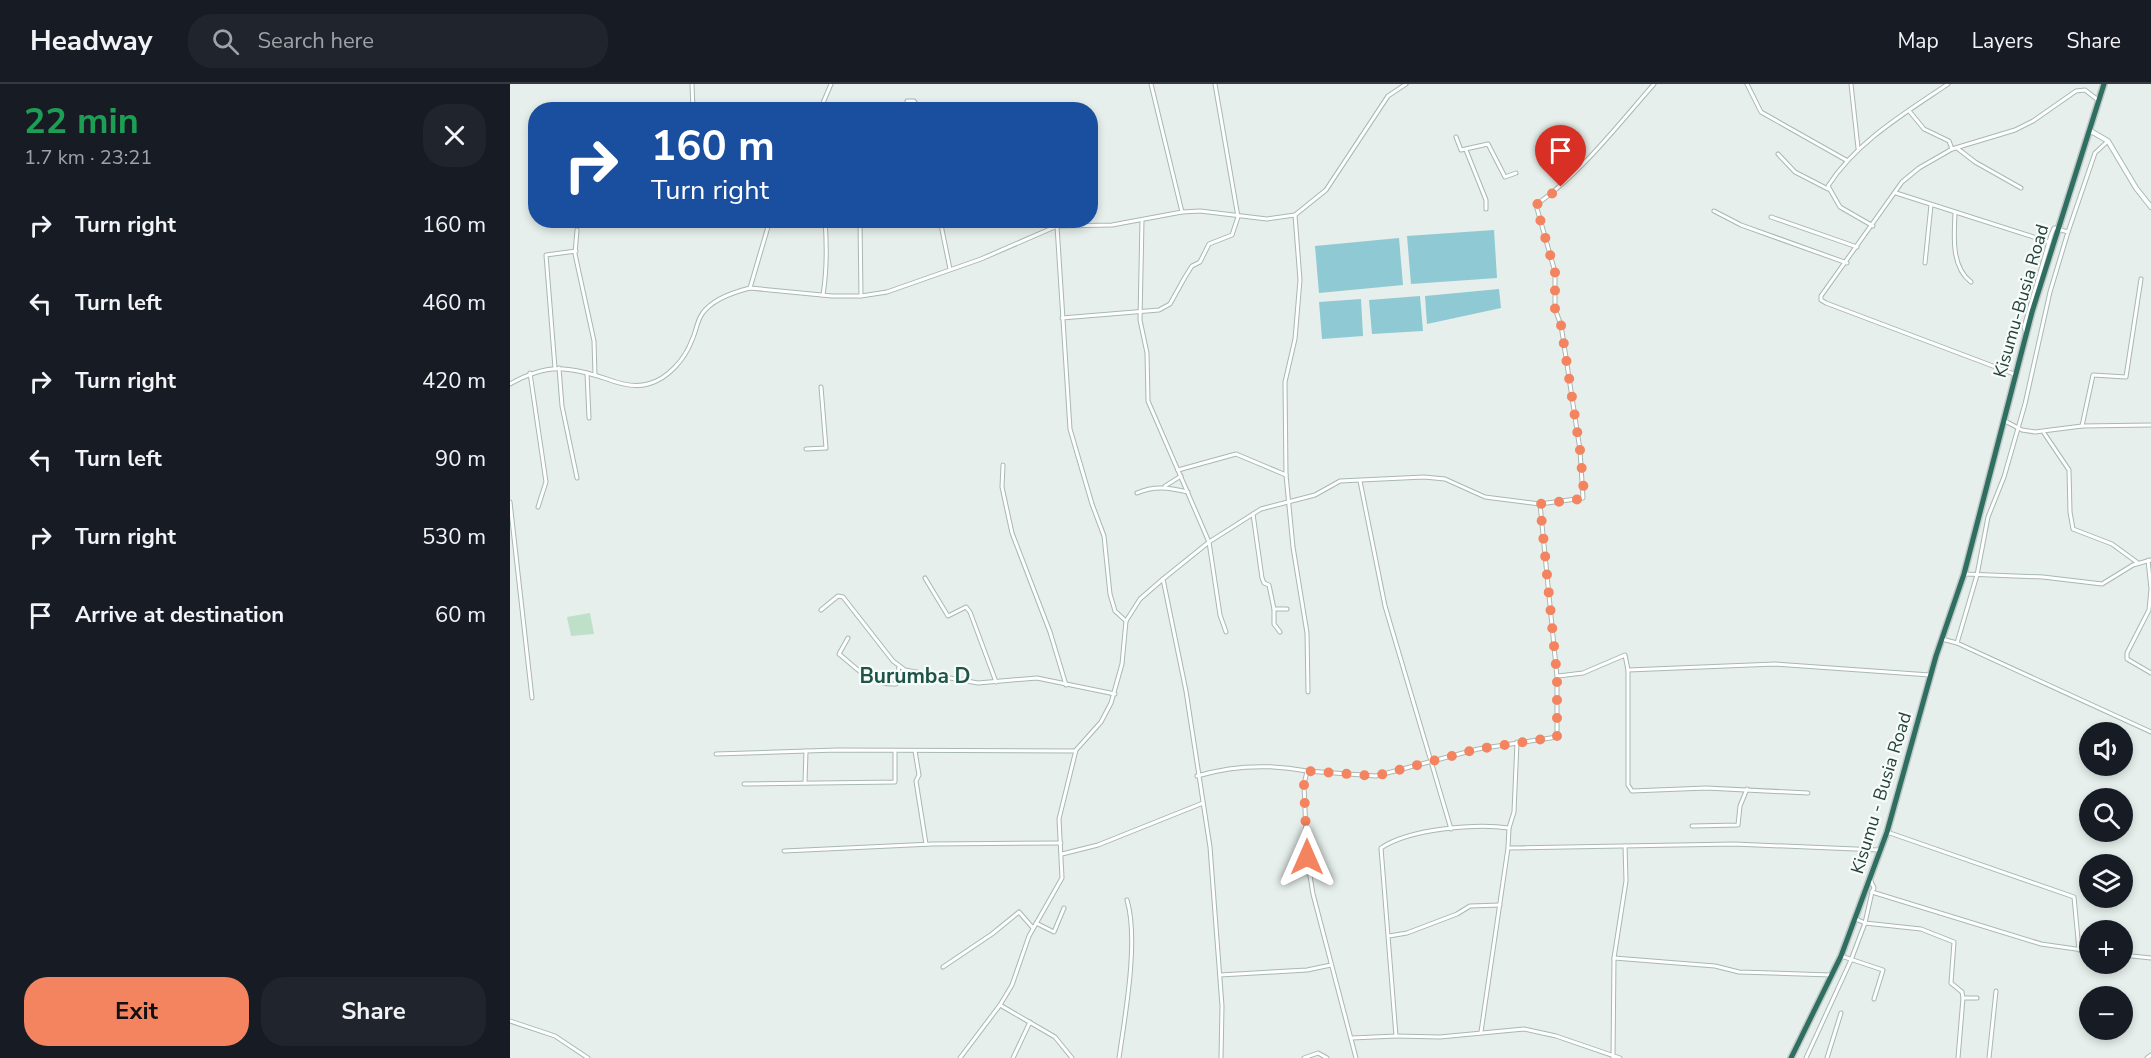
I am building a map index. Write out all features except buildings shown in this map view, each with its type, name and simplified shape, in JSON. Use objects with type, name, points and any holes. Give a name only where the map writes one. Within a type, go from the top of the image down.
[{"type":"highway","name":"Kisumu-Busia Road","points":[[1974,528],[2026,333],[2104,84]]},
{"type":"highway","name":"Kisumu - Busia Road","points":[[1791,1058],[1833,975],[1871,881],[1887,832],[1930,675],[1964,574],[1974,528]]},
{"type":"street","points":[[692,84],[693,102]]},
{"type":"street","points":[[823,102],[831,84]]},
{"type":"street","points":[[1151,84],[1182,212]]},
{"type":"street","points":[[1062,318],[1159,310],[1170,304],[1185,277],[1205,255],[1208,246],[1232,235],[1238,216],[1215,84]]},
{"type":"street","points":[[1098,225],[1112,225],[1182,212],[1200,211],[1267,219],[1295,214],[1326,190],[1388,96],[1406,84]]},
{"type":"street","points":[[960,1058],[1000,1005],[1012,985],[1033,928],[1062,878],[1059,819],[1075,751],[1101,722],[1114,694],[1122,663],[1126,621],[1140,599],[1209,542],[1253,514],[1315,495],[1334,483],[1424,477],[1444,479],[1485,497],[1540,504],[1581,499],[1584,493],[1580,450],[1561,325],[1555,309],[1555,272],[1536,205],[1561,187],[1576,172],[1654,84]]},
{"type":"street","points":[[1747,84],[1761,112],[1846,160]]},
{"type":"street","points":[[1851,84],[1858,149]]},
{"type":"street","points":[[1828,189],[1846,160],[1858,149],[1948,84]]},
{"type":"street","points":[[2014,374],[1821,300],[1821,296],[1847,263],[1902,182],[1919,168],[1952,149],[2015,130],[2040,117],[2076,91],[2085,90],[2098,100]]},
{"type":"street","points":[[906,101],[915,102]]},
{"type":"street","points":[[1910,112],[1924,129],[1949,141],[1952,149]]},
{"type":"street","points":[[2088,130],[2108,141],[2136,188],[2151,206]]},
{"type":"street","points":[[1456,137],[1461,150],[1488,144],[1504,177],[1516,173]]},
{"type":"street","points":[[1957,642],[1977,575],[1988,517],[2018,429],[2050,292],[2068,232],[2095,153],[2108,141]]},
{"type":"street","points":[[1957,148],[1975,162],[2021,188]]},
{"type":"street","points":[[1466,150],[1486,200],[1486,209]]},
{"type":"street","points":[[1778,154],[1795,172],[1828,189],[1840,207],[1873,226]]},
{"type":"street","points":[[1896,192],[2049,242]]},
{"type":"street","points":[[1925,262],[1931,205]]},
{"type":"street","points":[[1714,211],[1741,225],[1847,263]]},
{"type":"street","points":[[1955,213],[1956,252],[1963,276],[1971,282]]},
{"type":"street","points":[[1295,214],[1300,280],[1294,339],[1285,382],[1286,474],[1288,503],[1307,633],[1308,692]]},
{"type":"street","points":[[1771,217],[1857,247]]},
{"type":"street","points":[[1142,220],[1140,310],[1147,353],[1149,406],[1209,542],[1220,615],[1226,632]]},
{"type":"street","points":[[750,288],[768,228]]},
{"type":"street","points":[[823,295],[828,264],[825,228]]},
{"type":"street","points":[[860,228],[861,296]]},
{"type":"street","points":[[942,228],[950,268]]},
{"type":"street","points":[[510,384],[530,373],[557,368],[587,373],[633,386],[647,384],[673,369],[683,356],[701,315],[710,305],[750,288],[823,295],[861,296],[887,292],[981,259],[1052,228]]},
{"type":"street","points":[[1057,228],[1062,318],[1073,441],[1080,455],[1092,504],[1104,536],[1106,576],[1112,603],[1115,611],[1126,621]]},
{"type":"street","points":[[2026,333],[2024,327],[2054,228],[2068,232]]},
{"type":"street","points":[[577,230],[576,251],[594,341],[595,375]]},
{"type":"street","points":[[576,251],[546,255],[562,406],[577,478]]},
{"type":"street","points":[[2082,426],[2093,375],[2126,377],[2141,279]]},
{"type":"street","points":[[530,373],[546,482],[538,507]]},
{"type":"street","points":[[587,373],[589,418]]},
{"type":"street","points":[[806,449],[826,448],[821,387]]},
{"type":"street","points":[[2004,420],[2018,429],[2043,432],[2082,426],[2151,425]]},
{"type":"street","points":[[2044,433],[2069,470],[2070,512],[2073,529],[2112,544],[2138,563]]},
{"type":"street","points":[[1178,470],[1236,454],[1286,474]]},
{"type":"street","points":[[1003,465],[1002,487],[1012,533],[1043,612],[1066,685]]},
{"type":"street","points":[[1137,493],[1160,488],[1181,476]]},
{"type":"street","points":[[1360,481],[1385,606],[1451,829]]},
{"type":"street","points":[[1160,488],[1188,492]]},
{"type":"street","points":[[510,502],[532,698]]},
{"type":"street","points":[[1197,776],[1242,767],[1276,766],[1307,771],[1376,776],[1432,760],[1517,742],[1557,737],[1557,676],[1540,504]]},
{"type":"street","points":[[1253,514],[1262,578],[1264,583],[1269,585],[1274,609],[1274,624],[1280,632]]},
{"type":"street","points":[[1964,574],[2043,577],[2102,584],[2138,563],[2150,560],[2149,610],[2127,653],[2127,659],[2151,673]]},
{"type":"street","points":[[925,578],[948,616],[966,608],[970,612],[996,682]]},
{"type":"street","points":[[1163,579],[1186,691],[1197,776],[1210,847],[1222,1006],[1221,1058]]},
{"type":"street","points":[[821,610],[841,596],[899,667],[960,680],[996,682],[1037,678],[1114,694]]},
{"type":"street","points":[[1274,609],[1287,609]]},
{"type":"street","points":[[848,638],[839,654],[867,678],[879,684],[896,684],[899,667]]},
{"type":"street","points":[[1942,639],[1957,642],[2151,732]]},
{"type":"street","points":[[1557,676],[1582,673],[1625,655],[1628,670],[1629,789],[1747,789],[1808,793]]},
{"type":"street","points":[[1628,670],[1775,664],[1930,675]]},
{"type":"street","points":[[1481,1032],[1509,828],[1514,812],[1517,742]]},
{"type":"street","points":[[716,754],[806,751],[1075,751]]},
{"type":"street","points":[[805,783],[806,751]]},
{"type":"street","points":[[744,784],[895,782],[895,751]]},
{"type":"street","points":[[915,751],[920,775],[916,781],[926,844]]},
{"type":"street","points":[[1307,771],[1304,785],[1307,857],[1331,965],[1356,1058]]},
{"type":"street","points":[[1692,826],[1738,825],[1740,806],[1747,789]]},
{"type":"street","points":[[1062,854],[1098,845],[1203,803]]},
{"type":"street","points":[[1396,1036],[1381,848],[1392,842],[1451,829],[1509,828]]},
{"type":"street","points":[[1872,892],[2031,942],[2079,950],[2074,897],[1887,832]]},
{"type":"street","points":[[784,851],[926,844],[1060,843]]},
{"type":"street","points":[[1508,848],[1743,844],[1840,846],[1881,851]]},
{"type":"street","points":[[1613,1057],[1614,958],[1626,880],[1625,846]]},
{"type":"street","points":[[1806,1058],[1851,960],[1874,888],[1871,881]]},
{"type":"street","points":[[1119,1058],[1130,955],[1131,925],[1127,900]]},
{"type":"street","points":[[1389,936],[1407,933],[1457,914],[1470,906],[1500,905]]},
{"type":"street","points":[[1036,923],[1054,932],[1064,908]]},
{"type":"street","points":[[943,966],[1019,912],[1033,928]]},
{"type":"street","points":[[1856,919],[1920,929],[1954,942],[1952,983],[1962,992],[1963,998],[1958,1058]]},
{"type":"street","points":[[1841,956],[1883,970],[1874,999]]},
{"type":"street","points":[[2133,956],[2151,958]]},
{"type":"street","points":[[1614,958],[1715,966],[1739,972],[1833,975]]},
{"type":"street","points":[[1219,975],[1307,969],[1331,965]]},
{"type":"street","points":[[1989,1058],[1996,991]]},
{"type":"street","points":[[1963,998],[1977,998]]},
{"type":"street","points":[[1000,1005],[1055,1037],[1072,1058]]},
{"type":"street","points":[[1827,1058],[1841,1013]]},
{"type":"street","points":[[510,1021],[561,1038],[588,1058]]},
{"type":"street","points":[[1012,1058],[1030,1022]]},
{"type":"street","points":[[1352,1038],[1440,1037],[1524,1029],[1539,1031],[1620,1058]]},
{"type":"street","points":[[1304,1058],[1318,1053],[1327,1058]]},
{"type":"street","points":[[2147,1058],[2151,1055]]},
{"type":"green space","points":[[590,613],[594,634],[571,636],[567,617]]},
{"type":"water","points":[[1494,230],[1497,278],[1411,284],[1407,236]]},
{"type":"water","points":[[1399,238],[1403,285],[1319,293],[1315,246]]},
{"type":"water","points":[[1499,289],[1501,308],[1427,324],[1425,296]]},
{"type":"water","points":[[1420,296],[1423,331],[1372,334],[1369,300]]},
{"type":"water","points":[[1361,299],[1363,336],[1322,339],[1319,302]]},
{"type":"district","name":"Burumba D","points":[[915,676]]},
{"type":"route","points":[[1307,857],[1304,785],[1307,771],[1359,776],[1384,775],[1478,749],[1557,737],[1557,676],[1540,504],[1584,497],[1580,450],[1561,325],[1555,309],[1556,278],[1536,205],[1561,187]]}]
